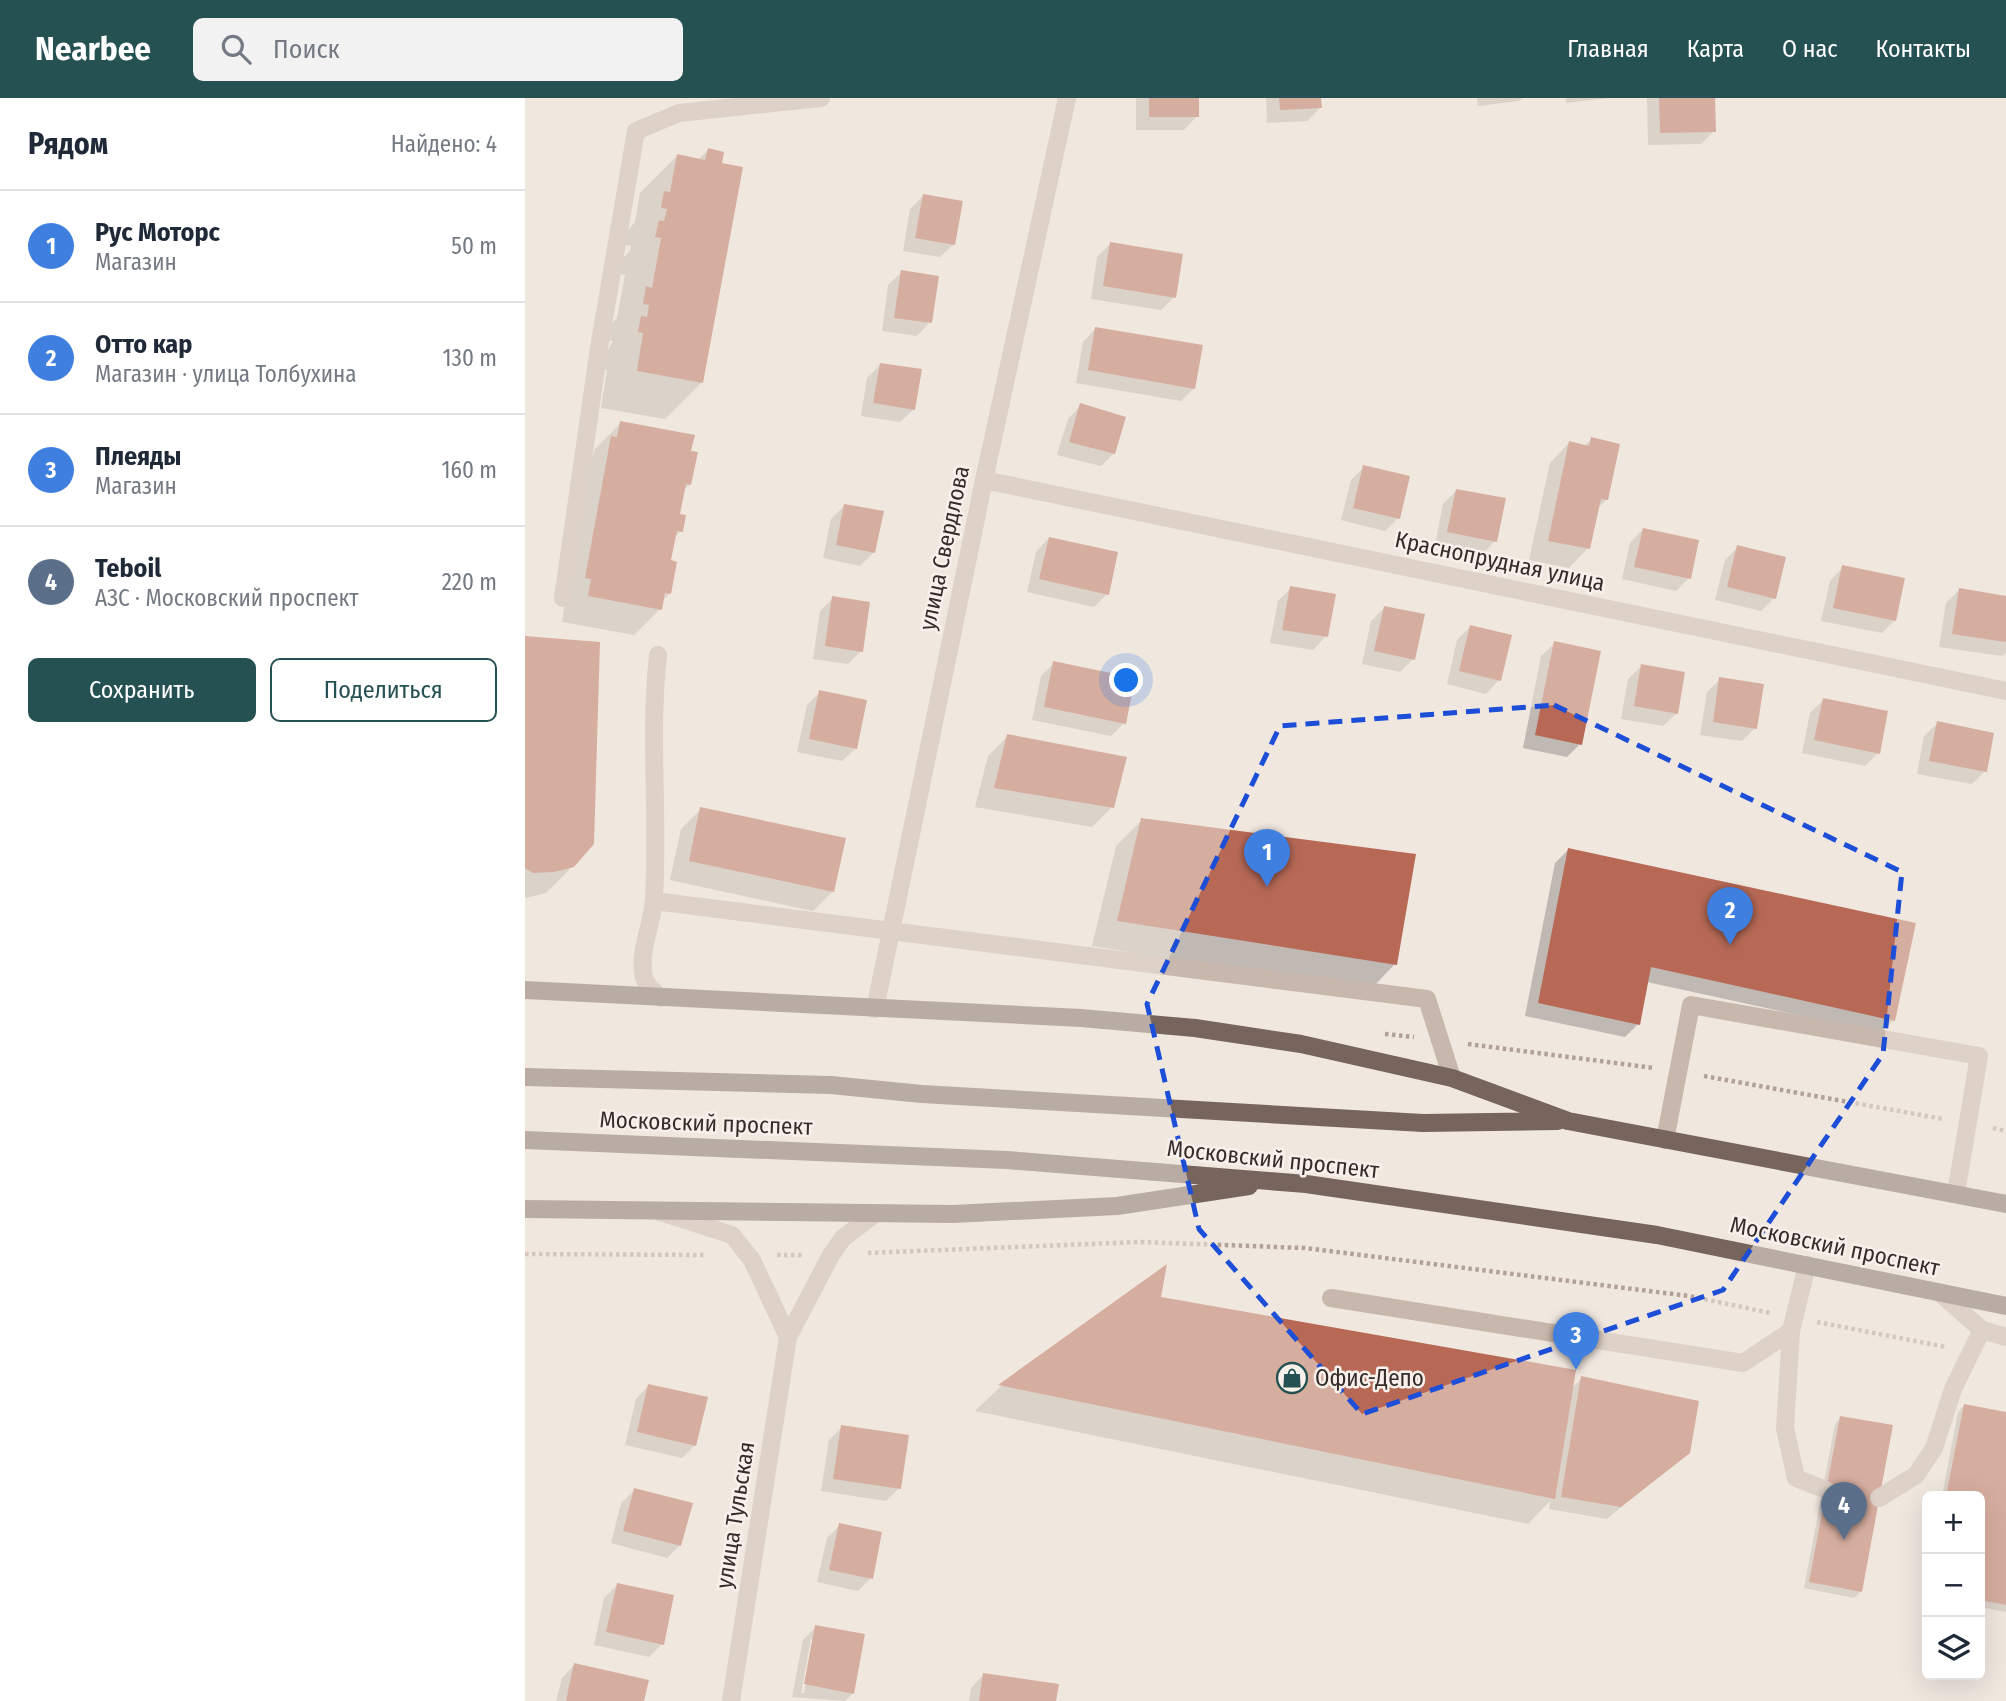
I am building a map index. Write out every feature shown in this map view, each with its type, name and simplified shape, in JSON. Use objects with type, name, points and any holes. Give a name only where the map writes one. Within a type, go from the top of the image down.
[{"type":"main road","points":[[525,990],[1081,1018],[1195,1028],[1301,1044],[1452,1078],[1569,1121],[2006,1204]]},
{"type":"main road","name":"Московский проспект","points":[[525,1077],[831,1085],[922,1094],[1423,1123],[1569,1121]]},
{"type":"main road","name":"Московский проспект","points":[[525,1140],[1007,1160],[1276,1181],[1657,1235],[2006,1306]]},
{"type":"main road","points":[[525,1209],[953,1214],[1117,1206],[1276,1181]]},
{"type":"street","points":[[563,598],[599,348],[636,131],[678,113],[821,98]]},
{"type":"street","name":"улица Свердлова","points":[[875,1009],[983,480],[1067,98]]},
{"type":"street","name":"Краснопрудная улица","points":[[983,480],[2006,691]]},
{"type":"street","points":[[658,655],[654,901],[644,945],[643,972],[645,982],[661,998]]},
{"type":"street","points":[[654,901],[889,933],[1427,999],[1452,1078]]},
{"type":"street","points":[[1665,1140],[1691,1005],[1979,1056],[1957,1193]]},
{"type":"street","points":[[659,1212],[732,1235],[748,1255],[787,1337]]},
{"type":"street","points":[[787,1337],[843,1238],[876,1213]]},
{"type":"street","points":[[1807,1265],[1792,1324],[1785,1428],[1797,1478],[1826,1490]]},
{"type":"street","points":[[1940,1293],[1982,1329],[2006,1337]]},
{"type":"street","points":[[1331,1298],[1743,1363],[1792,1324]]},
{"type":"street","points":[[1879,1498],[1916,1475],[1934,1448],[1953,1389],[1982,1329]]},
{"type":"street","name":"улица Тульская","points":[[731,1701],[787,1337]]},
{"type":"path","points":[[525,1254],[831,1255],[1138,1242],[1305,1248],[1689,1296],[1792,1324],[1971,1352]]},
{"type":"highlighted area","points":[[1554,705],[1902,872],[1883,1054],[1723,1290],[1362,1414],[1199,1229],[1147,1004],[1280,726]]},
{"type":"building","points":[[1149,98],[1199,98],[1199,117],[1149,117]]},
{"type":"building","points":[[1279,98],[1321,98],[1322,108],[1280,110]]},
{"type":"building","points":[[1659,98],[1715,98],[1716,132],[1660,133]]},
{"type":"building","points":[[708,148],[724,152],[722,163],[743,167],[703,383],[637,371],[643,333],[638,332],[641,316],[647,317],[649,305],[643,304],[646,286],[652,288],[661,238],[655,237],[659,220],[664,221],[667,209],[661,208],[664,191],[670,192],[677,154],[705,160]]},
{"type":"building","points":[[923,194],[963,201],[955,245],[915,238]]},
{"type":"building","points":[[1110,242],[1183,254],[1176,298],[1103,286]]},
{"type":"building","points":[[901,270],[939,276],[932,323],[894,318]]},
{"type":"building","points":[[1095,327],[1203,345],[1195,389],[1088,370]]},
{"type":"building","points":[[880,363],[922,369],[915,410],[873,403]]},
{"type":"building","points":[[1080,403],[1126,417],[1115,454],[1069,442]]},
{"type":"building","points":[[620,421],[695,435],[691,451],[698,452],[691,485],[686,484],[680,514],[686,515],[683,532],[677,531],[671,560],[677,562],[671,594],[665,593],[662,610],[588,596],[591,579],[585,578],[611,436],[617,437]]},
{"type":"building","points":[[1591,437],[1620,444],[1608,500],[1601,499],[1590,549],[1548,541],[1569,441],[1589,446]]},
{"type":"building","points":[[1363,465],[1410,476],[1400,519],[1353,508]]},
{"type":"building","points":[[1456,489],[1506,498],[1497,542],[1447,532]]},
{"type":"building","points":[[844,504],[884,511],[875,553],[836,545]]},
{"type":"building","points":[[1643,528],[1699,540],[1691,579],[1634,567]]},
{"type":"building","points":[[1049,537],[1118,552],[1109,595],[1039,579]]},
{"type":"building","points":[[1737,545],[1786,557],[1776,599],[1727,587]]},
{"type":"building","points":[[1842,565],[1905,578],[1896,621],[1833,608]]},
{"type":"building","points":[[1290,586],[1336,594],[1328,637],[1282,630]]},
{"type":"building","points":[[1959,588],[2006,596],[2006,642],[1952,634]]},
{"type":"building","points":[[832,596],[870,602],[863,652],[825,646]]},
{"type":"building","points":[[1384,606],[1425,614],[1415,660],[1374,651]]},
{"type":"building","points":[[1470,625],[1512,635],[1501,681],[1459,671]]},
{"type":"building","points":[[525,636],[600,642],[594,844],[574,867],[554,872],[533,873],[525,868]]},
{"type":"building","points":[[1554,641],[1601,651],[1582,745],[1535,735]]},
{"type":"building","points":[[1053,661],[1135,678],[1126,724],[1044,707]]},
{"type":"building","points":[[1641,664],[1685,672],[1678,714],[1634,706]]},
{"type":"building","points":[[1719,677],[1764,684],[1757,729],[1713,722]]},
{"type":"building","points":[[819,690],[867,700],[857,749],[809,739]]},
{"type":"building","points":[[1823,698],[1888,711],[1880,754],[1814,740]]},
{"type":"building","points":[[1937,721],[1994,733],[1987,772],[1929,761]]},
{"type":"building","points":[[1007,734],[1127,757],[1114,808],[994,788]]},
{"type":"building","points":[[700,807],[846,838],[834,892],[689,861]]},
{"type":"building","points":[[1141,818],[1416,854],[1397,965],[1117,921]]},
{"type":"building","points":[[1568,848],[1916,923],[1895,1021],[1651,967],[1640,1025],[1538,1003]]},
{"type":"building","name":"Офис-Депо","points":[[1167,1264],[1161,1297],[1576,1370],[1555,1499],[998,1385]]},
{"type":"building","points":[[1581,1376],[1699,1401],[1690,1453],[1621,1507],[1561,1497]]},
{"type":"building","points":[[648,1384],[708,1397],[696,1446],[637,1432]]},
{"type":"building","points":[[1964,1404],[2006,1412],[2006,1605],[1985,1601],[1985,1491],[1947,1491]]},
{"type":"building","points":[[1840,1416],[1893,1425],[1862,1592],[1809,1582]]},
{"type":"building","points":[[841,1425],[909,1435],[901,1489],[833,1479]]},
{"type":"building","points":[[634,1488],[693,1503],[681,1546],[623,1531]]},
{"type":"building","points":[[839,1523],[882,1532],[873,1579],[829,1570]]},
{"type":"building","points":[[617,1583],[674,1595],[664,1645],[606,1632]]},
{"type":"building","points":[[815,1625],[865,1634],[854,1694],[804,1684]]},
{"type":"building","points":[[574,1663],[649,1680],[644,1701],[566,1701]]},
{"type":"building","points":[[983,1673],[1059,1684],[1056,1701],[979,1701]]},
{"type":"place","name":"Рус Моторс","points":[[1267,887]]},
{"type":"place","name":"Отто кар","points":[[1730,945]]},
{"type":"place","name":"Плеяды","points":[[1576,1370]]},
{"type":"place","name":"Офис-Депо","points":[[1292,1378]]},
{"type":"place","name":"Teboil","points":[[1844,1540]]}]
